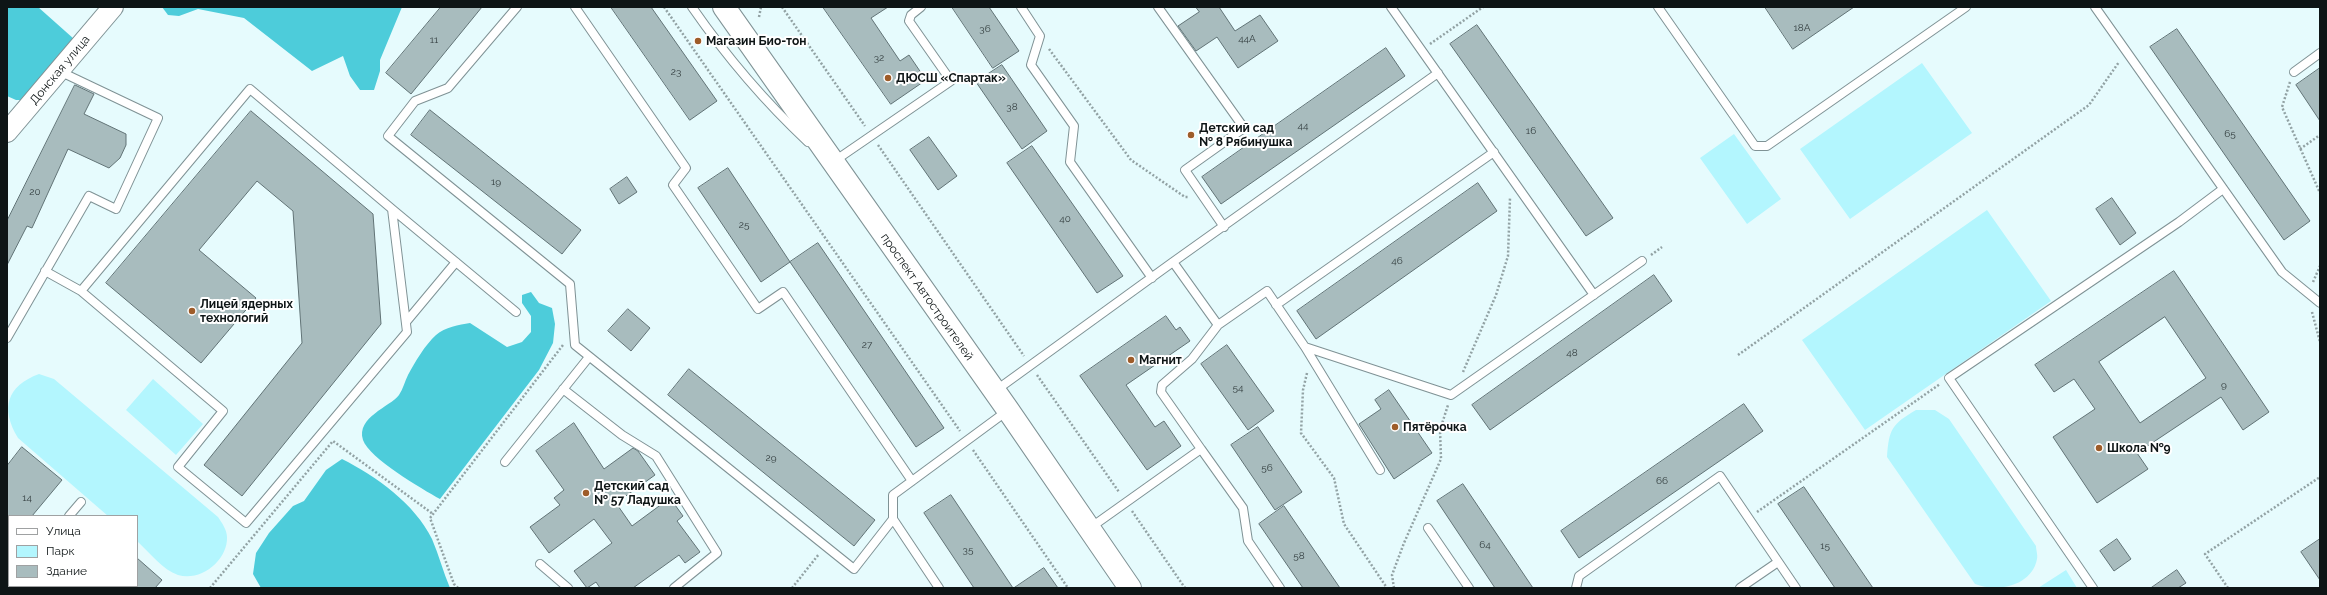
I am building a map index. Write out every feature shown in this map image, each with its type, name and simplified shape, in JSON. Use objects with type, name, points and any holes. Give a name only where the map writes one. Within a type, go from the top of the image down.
[{"type":"highway","name":"проспект Автостроителей","points":[[724,7],[832,163],[1008,410],[1130,588]]},
{"type":"street","name":"Донская улица","points":[[7,132],[113,7]]},
{"type":"lane","points":[[517,7],[448,88],[415,101],[388,136],[570,284],[572,333],[575,345],[854,569],[893,519]]},
{"type":"lane","points":[[575,7],[686,168],[673,185],[758,310],[784,292],[912,481]]},
{"type":"lane","points":[[692,7],[718,44],[777,113],[832,163],[951,81],[910,21],[911,15],[921,7]]},
{"type":"lane","points":[[1021,7],[1040,36],[1031,65],[1074,126],[1070,162],[1152,278]]},
{"type":"lane","points":[[1158,7],[1244,128],[1185,170],[1224,227]]},
{"type":"lane","points":[[1392,7],[1594,295]]},
{"type":"lane","points":[[1658,7],[1755,146],[1767,146],[1966,7]]},
{"type":"lane","points":[[2095,7],[2282,272],[2320,303]]},
{"type":"lane","points":[[2294,72],[2320,53]]},
{"type":"lane","points":[[7,338],[89,196],[116,210],[158,118],[59,71]]},
{"type":"lane","points":[[994,391],[1438,73]]},
{"type":"lane","points":[[80,291],[250,90],[516,312]]},
{"type":"lane","points":[[1276,305],[1494,152]]},
{"type":"lane","points":[[2093,588],[1949,378],[2179,222],[2223,189]]},
{"type":"lane","points":[[45,271],[80,291],[223,411],[178,467],[246,523],[407,332],[392,209]]},
{"type":"lane","points":[[1305,346],[1451,395],[1642,261]]},
{"type":"lane","points":[[406,322],[456,262]]},
{"type":"lane","points":[[1174,262],[1218,325]]},
{"type":"lane","points":[[1280,588],[1248,541],[1242,508],[1161,392],[1162,385],[1192,359],[1218,325],[1267,291],[1311,355],[1380,470]]},
{"type":"lane","points":[[505,462],[589,357]]},
{"type":"lane","points":[[563,388],[622,435],[656,456],[717,553],[674,588]]},
{"type":"lane","points":[[939,588],[893,519],[893,495],[1008,410]]},
{"type":"lane","points":[[1089,528],[1201,448]]},
{"type":"lane","points":[[1576,588],[1579,576],[1720,476],[1796,588]]},
{"type":"lane","points":[[70,515],[81,502]]},
{"type":"lane","points":[[1428,528],[1469,588]]},
{"type":"lane","points":[[1740,588],[1778,562]]},
{"type":"lane","points":[[540,564],[568,588]]},
{"type":"path","points":[[664,7],[1068,588]]},
{"type":"path","points":[[759,17],[761,7]]},
{"type":"path","points":[[782,7],[1186,588]]},
{"type":"path","points":[[1421,50],[1483,7]]},
{"type":"path","points":[[1040,36],[1107,130],[1131,160],[1185,197],[1203,196]]},
{"type":"path","points":[[1738,355],[2089,106],[2126,52]]},
{"type":"path","points":[[2294,72],[2282,107],[2320,193]]},
{"type":"path","points":[[2300,149],[2320,135]]},
{"type":"path","points":[[2320,266],[2308,293],[2320,342]]},
{"type":"path","points":[[458,588],[454,584],[430,518],[572,333]]},
{"type":"path","points":[[1311,355],[1303,390],[1301,433],[1334,478],[1344,524],[1387,588]]},
{"type":"path","points":[[1748,518],[1949,378]]},
{"type":"path","points":[[210,588],[333,441],[433,514]]},
{"type":"path","points":[[2228,588],[2205,554],[2320,477]]},
{"type":"path","points":[[792,588],[826,546]]},
{"type":"green space","points":[[1922,63],[1972,133],[1850,219],[1800,149]]},
{"type":"green space","points":[[1734,134],[1781,199],[1747,224],[1700,158]]},
{"type":"green space","points":[[1987,210],[2051,301],[1865,430],[1802,340]]},
{"type":"green space","points":[[39,374],[54,379],[218,517],[224,527],[227,537],[223,554],[218,561],[212,567],[196,575],[187,576],[172,573],[138,542],[138,515],[107,515],[18,438],[12,427],[8,408],[10,399],[14,392],[28,379]]},
{"type":"green space","points":[[153,379],[203,424],[176,455],[126,410]]},
{"type":"green space","points":[[1916,410],[1935,410],[1949,419],[2036,546],[2037,557],[2034,568],[2028,576],[2021,581],[2012,585],[1993,588],[1975,584],[1887,457],[1889,440],[1893,428],[1902,419]]},
{"type":"green space","points":[[2066,570],[2077,588],[2038,588]]},
{"type":"shaded area","points":[[7,7],[38,7],[74,39],[25,100],[16,100],[7,96]]},
{"type":"shaded area","points":[[162,7],[402,7],[380,60],[380,71],[374,90],[360,90],[350,76],[343,56],[312,71],[244,18],[198,9],[179,16],[168,15]]},
{"type":"shaded area","points":[[531,292],[539,303],[552,308],[555,324],[553,343],[539,370],[440,499],[385,464],[375,455],[367,447],[363,440],[362,432],[364,425],[375,413],[399,395],[420,354],[432,339],[440,332],[452,327],[470,323],[507,347],[522,342],[531,332],[531,316],[522,303],[522,295]]},
{"type":"shaded area","points":[[342,459],[381,483],[393,492],[416,514],[432,539],[450,588],[261,588],[253,574],[256,553],[269,533],[293,506],[304,501],[326,470]]},
{"type":"building","points":[[441,7],[482,7],[411,94],[386,73]]},
{"type":"building","points":[[611,7],[651,7],[717,101],[690,120]]},
{"type":"building","points":[[823,7],[888,7],[871,18],[900,61],[909,55],[926,80],[891,104]]},
{"type":"building","points":[[952,7],[989,7],[1019,51],[993,68]]},
{"type":"building","points":[[1196,7],[1219,7],[1235,31],[1260,15],[1278,41],[1238,68],[1217,37],[1196,51],[1178,26],[1199,12]]},
{"type":"building","points":[[1765,7],[1854,7],[1793,49]]},
{"type":"building","points":[[1477,25],[1613,218],[1586,236],[1450,44]]},
{"type":"building","points":[[2177,29],[2310,221],[2284,240],[2150,47]]},
{"type":"building","points":[[1386,48],[1405,76],[1221,204],[1202,177]]},
{"type":"building","points":[[1002,65],[1047,131],[1022,149],[976,82]]},
{"type":"building","points":[[2320,68],[2320,121],[2296,85]]},
{"type":"building","points":[[75,85],[94,94],[84,114],[126,134],[126,145],[120,158],[109,168],[68,149],[32,228],[27,226],[7,265],[7,221]]},
{"type":"building","points":[[430,110],[581,230],[562,254],[411,135]]},
{"type":"building","name":"Лицей ядерных технологий","points":[[251,111],[373,214],[381,324],[242,496],[204,465],[302,343],[293,211],[257,181],[199,250],[256,298],[201,363],[106,283]]},
{"type":"building","points":[[929,137],[957,176],[938,190],[910,150]]},
{"type":"building","points":[[1032,146],[1123,276],[1097,293],[1007,163]]},
{"type":"building","points":[[728,168],[790,262],[761,282],[698,188]]},
{"type":"building","points":[[627,177],[637,192],[619,204],[610,189]]},
{"type":"building","points":[[1478,183],[1497,211],[1316,339],[1297,311]]},
{"type":"building","points":[[2112,198],[2136,233],[2120,245],[2096,209]]},
{"type":"building","points":[[818,243],[944,428],[916,447],[790,262]]},
{"type":"building","points":[[2174,271],[2269,412],[2243,430],[2221,397],[2137,453],[2148,469],[2097,503],[2053,437],[2095,409],[2074,379],[2054,392],[2035,365]],"holes":[[[2165,317],[2206,378],[2140,423],[2099,362]]]},
{"type":"building","points":[[1654,275],[1672,301],[1490,430],[1472,405]]},
{"type":"building","points":[[628,309],[650,328],[631,351],[608,331]]},
{"type":"building","points":[[1166,316],[1176,330],[1180,327],[1190,341],[1126,385],[1155,427],[1164,421],[1181,446],[1147,470],[1080,376]]},
{"type":"building","points":[[1227,345],[1274,411],[1248,430],[1201,364]]},
{"type":"building","points":[[689,369],[875,520],[854,546],[668,395]]},
{"type":"building","points":[[1389,390],[1432,453],[1394,479],[1359,424],[1381,409],[1375,400]]},
{"type":"building","points":[[1744,404],[1763,431],[1579,558],[1561,531]]},
{"type":"building","points":[[574,423],[604,469],[633,448],[638,451],[655,475],[616,503],[632,526],[670,498],[683,516],[677,521],[700,552],[685,563],[679,555],[633,588],[600,588],[596,582],[587,588],[574,571],[612,543],[594,519],[549,553],[530,527],[560,505],[554,498],[564,490],[536,451]]},
{"type":"building","points":[[1258,427],[1302,492],[1275,510],[1231,445]]},
{"type":"building","points":[[22,447],[62,480],[33,515],[7,516],[7,466]]},
{"type":"building","points":[[1463,484],[1533,588],[1495,588],[1437,501]]},
{"type":"building","points":[[1804,487],[1873,588],[1835,588],[1778,504]]},
{"type":"building","points":[[951,495],[1013,588],[974,588],[924,513]]},
{"type":"building","points":[[1284,506],[1340,588],[1303,588],[1259,524]]},
{"type":"building","points":[[2117,539],[2131,559],[2114,571],[2100,551]]},
{"type":"building","points":[[2320,539],[2320,580],[2301,552]]},
{"type":"building","points":[[138,559],[162,580],[155,588],[137,588]]},
{"type":"building","points":[[1044,568],[1058,588],[1014,588]]},
{"type":"building","points":[[2177,570],[2186,583],[2178,588],[2151,588]]},
{"type":"place","name":"Магазин Био-тон","points":[[698,41]]},
{"type":"place","name":"ДЮСШ «Спартак»","points":[[888,78]]},
{"type":"place","name":"Детский сад № 8 Рябинушка","points":[[1191,135]]},
{"type":"place","name":"Лицей ядерных технологий","points":[[192,311]]},
{"type":"place","name":"Магнит","points":[[1131,360]]},
{"type":"place","name":"Пятёрочка","points":[[1395,427]]},
{"type":"place","name":"Школа №9","points":[[2099,448]]},
{"type":"place","name":"Детский сад № 57 Ладушка","points":[[586,493]]}]
